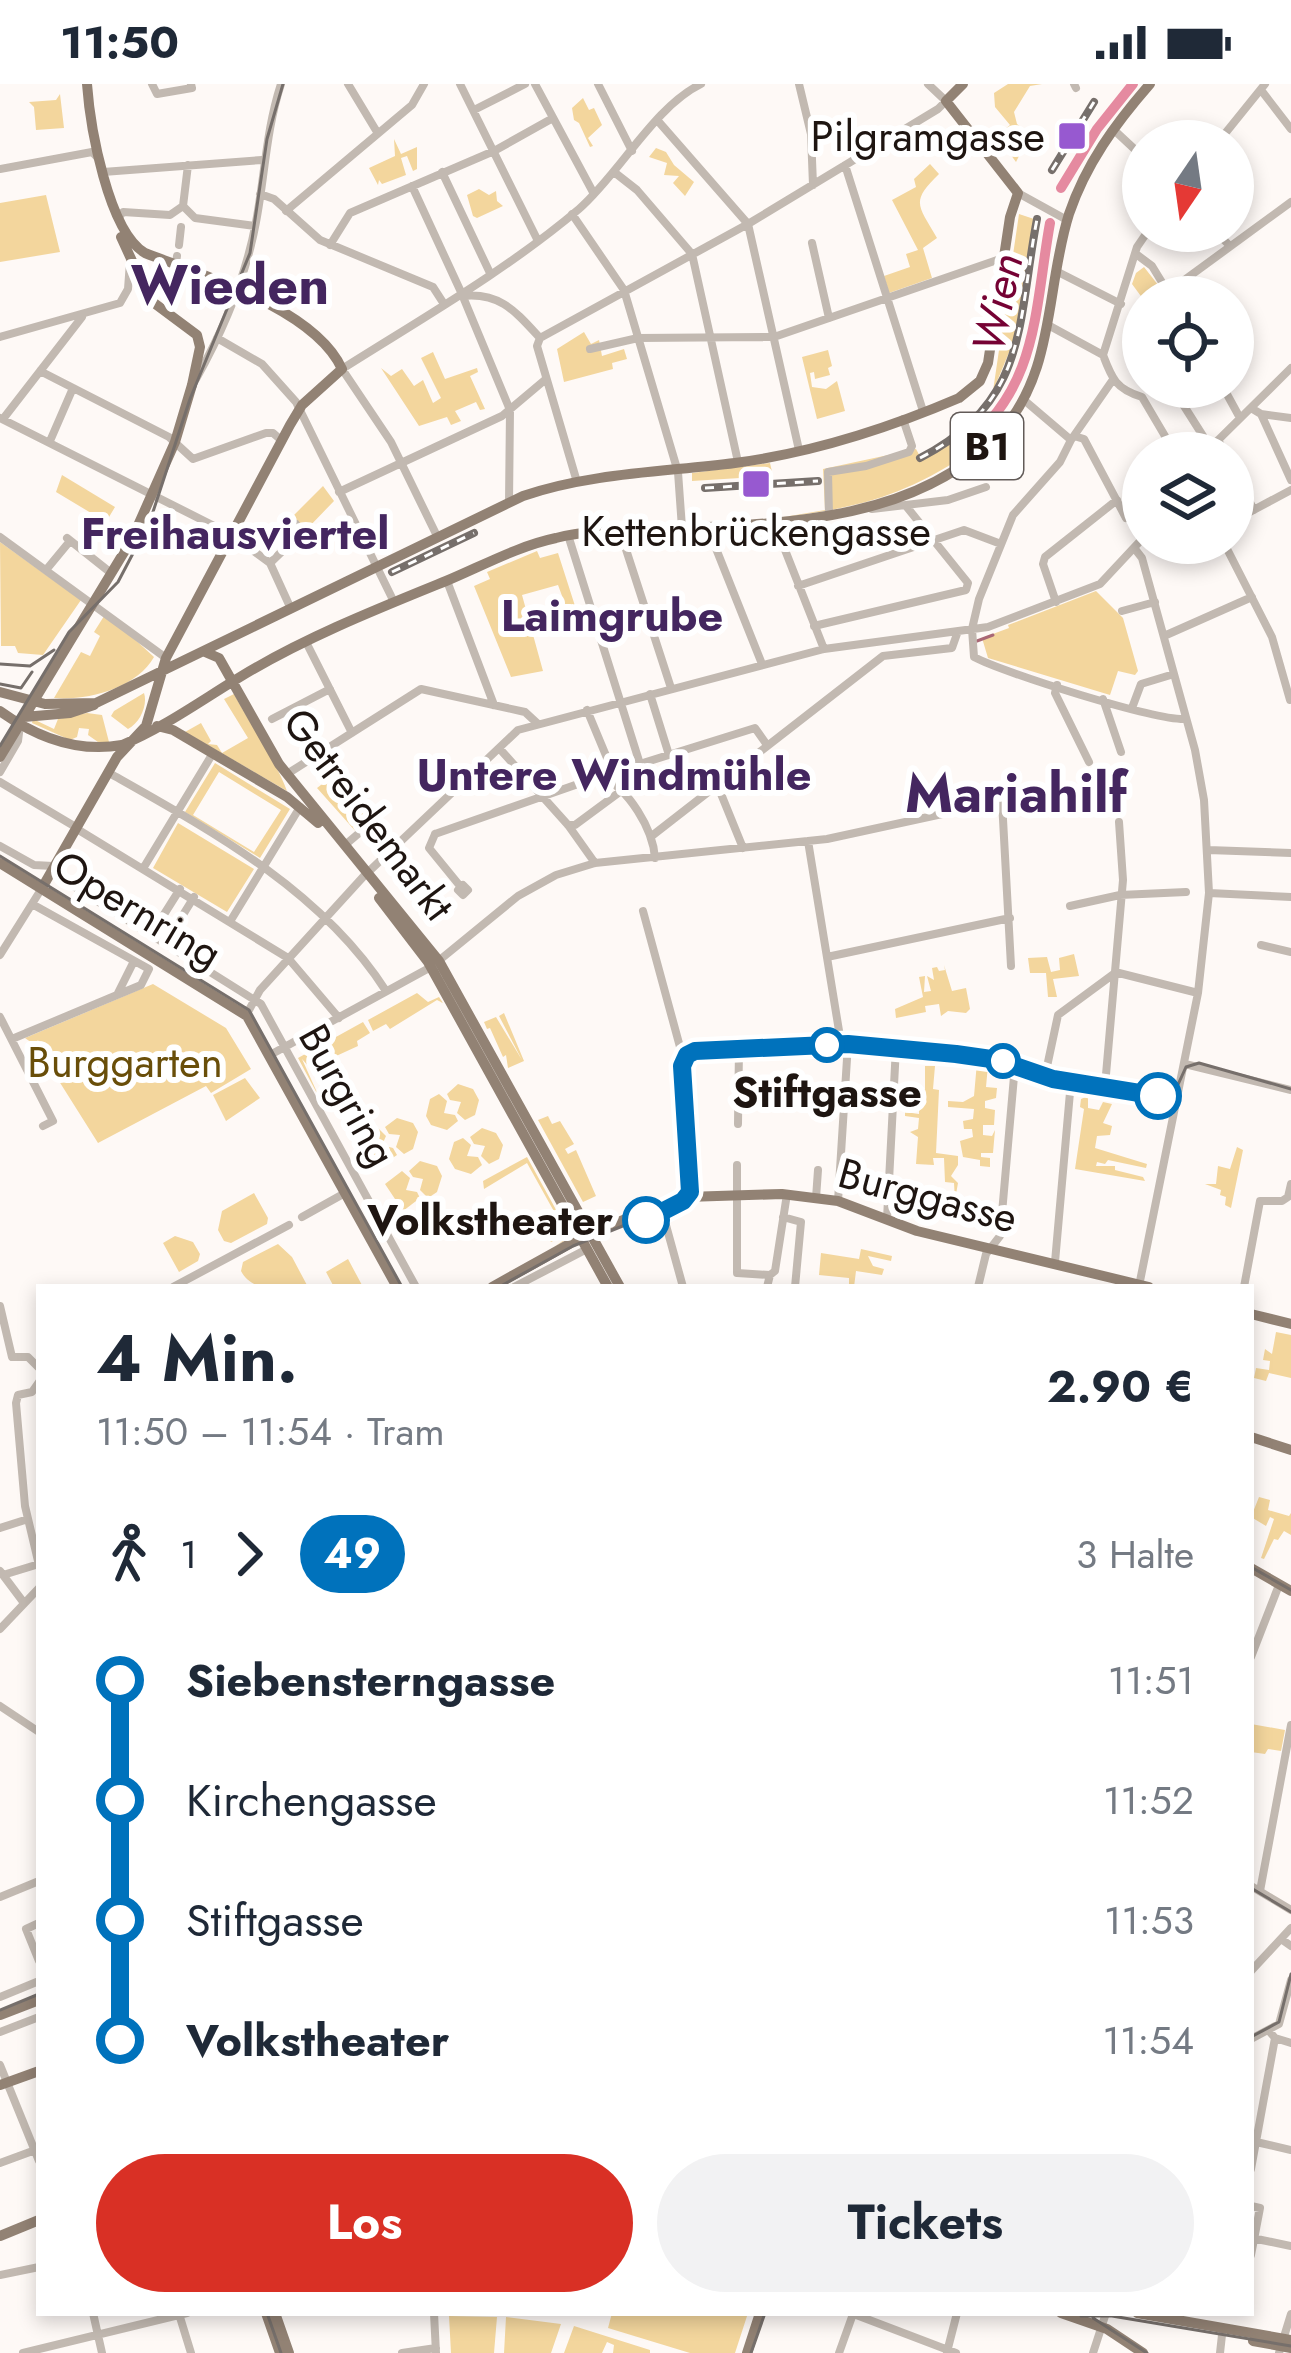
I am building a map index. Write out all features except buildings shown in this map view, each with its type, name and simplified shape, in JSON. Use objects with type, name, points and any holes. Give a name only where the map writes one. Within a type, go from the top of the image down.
[{"type":"main road","points":[[0,757],[112,574],[152,493],[175,442],[200,347],[197,335],[142,289],[99,164],[83,84]]},
{"type":"main road","points":[[963,84],[946,101],[1022,197]]},
{"type":"main road","name":"B1","points":[[0,711],[68,744],[105,748],[132,741],[233,682],[394,602],[537,543],[568,535],[829,514],[910,493],[966,462],[999,434],[1024,400],[1039,367],[1064,219],[1113,129],[1150,84]]},
{"type":"main road","points":[[99,164],[128,241],[299,323],[342,369],[300,410],[282,441],[166,658],[149,720],[117,757],[111,774]]},
{"type":"main road","name":"B1","points":[[0,692],[32,703],[96,703],[509,502],[577,482],[799,450],[966,393],[988,364],[1004,258],[1022,197]]},
{"type":"main road","points":[[130,262],[145,253]]},
{"type":"main road","name":"Getreidemarkt","points":[[205,652],[220,658],[287,774],[435,964],[611,1284]]},
{"type":"main road","points":[[166,658],[184,662]]},
{"type":"main road","points":[[22,720],[79,712],[96,703]]},
{"type":"main road","points":[[42,889],[111,774],[154,728]]},
{"type":"main road","name":"Getreidemarkt","points":[[154,728],[173,730],[300,807],[365,875]]},
{"type":"main road","name":"Opernring","points":[[0,863],[242,1011]]},
{"type":"main road","name":"Burgring","points":[[242,1011],[395,1284]]},
{"type":"main road","name":"Burggasse","points":[[513,1284],[585,1241],[686,1197],[787,1194],[838,1201],[887,1220],[1136,1284]]},
{"type":"main road","points":[[1254,1315],[1291,1324]]},
{"type":"main road","points":[[1254,1438],[1291,1450]]},
{"type":"main road","points":[[1254,1570],[1285,1588]]},
{"type":"main road","points":[[0,2015],[36,2001]]},
{"type":"main road","points":[[4,2084],[36,2072]]},
{"type":"main road","points":[[0,2236],[36,2221]]},
{"type":"main road","points":[[267,2316],[285,2353]]},
{"type":"main road","points":[[276,2316],[285,2353]]},
{"type":"main road","points":[[750,2353],[763,2316]]},
{"type":"main road","points":[[1070,2316],[1101,2327],[1143,2353]]},
{"type":"main road","points":[[1151,2316],[1285,2345]]},
{"type":"street","points":[[152,84],[157,94],[192,88],[191,84]]},
{"type":"street","points":[[348,84],[377,132]]},
{"type":"street","points":[[286,211],[412,105],[424,84]]},
{"type":"street","points":[[460,84],[538,239]]},
{"type":"street","points":[[474,110],[525,84]]},
{"type":"street","points":[[535,84],[594,194]]},
{"type":"street","points":[[598,84],[632,152]]},
{"type":"street","points":[[437,536],[401,463],[342,369],[462,294],[572,214],[688,87],[701,84]]},
{"type":"street","points":[[799,84],[811,134],[813,184]]},
{"type":"street","points":[[577,482],[537,346],[540,338],[748,224],[946,101],[928,84]]},
{"type":"street","points":[[1236,120],[1263,87],[1291,129]]},
{"type":"street","points":[[192,385],[217,338],[255,226],[276,88]]},
{"type":"street","points":[[330,245],[350,213],[494,151],[553,118]]},
{"type":"street","points":[[658,121],[748,224],[799,450]]},
{"type":"street","points":[[1113,129],[1122,137]]},
{"type":"street","points":[[0,169],[262,160]]},
{"type":"street","points":[[119,217],[123,212],[170,215],[183,206],[188,165]]},
{"type":"street","points":[[845,165],[923,411]]},
{"type":"street","points":[[442,172],[490,273]]},
{"type":"street","points":[[614,172],[637,190],[692,254],[738,462]]},
{"type":"street","points":[[412,186],[510,410],[509,502]]},
{"type":"street","points":[[260,194],[330,245],[431,286],[444,304]]},
{"type":"street","points":[[1022,197],[1064,219]]},
{"type":"street","points":[[1254,229],[1291,202]]},
{"type":"street","points":[[183,206],[195,218],[255,226]]},
{"type":"street","points":[[572,214],[624,290],[677,469],[682,527]]},
{"type":"street","points":[[178,245],[181,227]]},
{"type":"street","points":[[812,243],[829,318]]},
{"type":"street","points":[[1192,276],[1222,252]]},
{"type":"street","points":[[1157,276],[1136,254],[1103,355],[1112,381],[1122,391],[1142,397],[1163,432]]},
{"type":"street","points":[[590,349],[638,338],[774,337],[1004,258]]},
{"type":"street","points":[[164,312],[170,303],[176,261]]},
{"type":"street","points":[[0,338],[121,302],[129,285],[130,262]]},
{"type":"street","points":[[1056,271],[1120,304]]},
{"type":"street","points":[[462,294],[485,294],[509,304],[540,338]]},
{"type":"street","points":[[82,316],[1,420],[232,535],[270,563],[291,609]]},
{"type":"street","points":[[1048,325],[1103,355]]},
{"type":"street","points":[[217,338],[268,369],[300,410],[394,602]]},
{"type":"street","points":[[1254,405],[1291,368]]},
{"type":"street","points":[[40,371],[175,442],[194,459],[266,433],[282,441]]},
{"type":"street","points":[[339,492],[510,410],[546,379]]},
{"type":"street","points":[[1112,381],[1060,463],[1012,515],[984,581],[972,629],[974,657],[1132,708],[1186,719]]},
{"type":"street","points":[[50,442],[73,388]]},
{"type":"street","points":[[1024,400],[1072,438],[1084,439],[1122,509]]},
{"type":"street","points":[[1234,408],[1240,418]]},
{"type":"street","points":[[1226,432],[1251,408],[1291,418]]},
{"type":"street","points":[[1261,414],[1291,480]]},
{"type":"street","points":[[829,514],[828,472],[911,451],[903,418]]},
{"type":"street","points":[[865,508],[948,500],[986,488]]},
{"type":"street","points":[[1254,510],[1291,490]]},
{"type":"street","points":[[1055,602],[1045,557],[1118,500]]},
{"type":"street","points":[[814,626],[962,592],[967,586],[905,506]]},
{"type":"street","points":[[774,521],[824,649]]},
{"type":"street","points":[[270,563],[301,534],[296,524]]},
{"type":"street","points":[[707,525],[762,664]]},
{"type":"street","points":[[798,586],[964,530],[1002,544]]},
{"type":"street","points":[[620,531],[670,688]]},
{"type":"street","points":[[568,535],[640,764]]},
{"type":"street","points":[[0,537],[166,658]]},
{"type":"street","points":[[46,570],[68,540],[112,574]]},
{"type":"street","points":[[242,1011],[249,1010],[288,958],[365,875],[518,730],[824,649],[972,629],[1100,584],[1122,562]]},
{"type":"street","points":[[1143,1284],[1198,993],[1209,892],[1204,800],[1144,564]]},
{"type":"street","points":[[1235,564],[1272,637],[1290,700]]},
{"type":"street","points":[[447,581],[494,704]]},
{"type":"street","points":[[1164,636],[1252,598]]},
{"type":"street","points":[[1121,611],[1155,602]]},
{"type":"street","points":[[653,835],[883,656],[952,648],[958,631]]},
{"type":"street","points":[[307,644],[352,733]]},
{"type":"street","points":[[1132,708],[1141,684],[1174,674]]},
{"type":"street","points":[[1058,685],[1055,693],[1089,762]]},
{"type":"street","points":[[287,774],[421,688],[525,712],[538,724]]},
{"type":"street","points":[[272,719],[330,689]]},
{"type":"street","points":[[650,694],[669,755]]},
{"type":"street","points":[[1103,699],[1121,752]]},
{"type":"street","points":[[587,710],[607,758],[627,768],[755,728],[767,745]]},
{"type":"street","points":[[0,772],[18,741],[22,720]]},
{"type":"street","points":[[499,748],[568,825],[595,863]]},
{"type":"street","points":[[144,867],[213,753]]},
{"type":"street","points":[[111,774],[263,867],[326,917],[386,992]]},
{"type":"street","points":[[460,886],[429,848],[435,834],[601,776],[621,791],[653,835],[656,858]]},
{"type":"street","points":[[0,782],[78,825],[288,958],[339,1018]]},
{"type":"street","points":[[717,784],[743,848]]},
{"type":"street","points":[[568,825],[574,826],[621,791]]},
{"type":"street","points":[[270,1055],[435,964],[518,896],[556,875],[595,863],[808,841],[1002,800],[1011,966]]},
{"type":"street","points":[[231,920],[300,807]]},
{"type":"street","points":[[423,822],[435,834]]},
{"type":"street","points":[[1105,1086],[1123,862],[1119,822]]},
{"type":"street","points":[[345,845],[358,834]]},
{"type":"street","points":[[808,841],[844,1043],[838,1201]]},
{"type":"street","name":"Opernring","points":[[0,846],[34,865],[53,869],[255,999]]},
{"type":"street","points":[[1208,850],[1291,853]]},
{"type":"street","points":[[0,955],[42,889]]},
{"type":"street","points":[[151,935],[180,889]]},
{"type":"street","points":[[1070,906],[1120,895],[1186,892]]},
{"type":"street","points":[[1209,892],[1291,897]]},
{"type":"street","points":[[165,944],[194,897]]},
{"type":"street","name":"Opernring","points":[[32,904],[133,963]]},
{"type":"street","points":[[644,911],[683,1058],[686,1197]]},
{"type":"street","points":[[827,957],[1010,918]]},
{"type":"street","points":[[1261,945],[1291,952]]},
{"type":"street","points":[[12,1039],[141,985],[149,972],[133,963],[117,995]]},
{"type":"street","points":[[1045,1076],[1058,1015],[1115,973],[1198,993]]},
{"type":"street","name":"Burgring","points":[[255,999],[414,1284]]},
{"type":"street","points":[[0,1017],[53,1121],[43,1126]]},
{"type":"street","points":[[683,1058],[696,1049],[844,1043],[896,1047],[974,1054],[1045,1076],[1176,1096]]},
{"type":"street","points":[[887,1220],[896,1047]]},
{"type":"street","points":[[738,1124],[739,1048]]},
{"type":"street","points":[[1185,1064],[1291,1090]]},
{"type":"street","points":[[979,1284],[986,1254],[1000,1235],[1015,1065]]},
{"type":"street","points":[[1055,1262],[1071,1081]]},
{"type":"street","points":[[737,1165],[737,1273],[770,1275],[776,1271],[787,1194]]},
{"type":"street","points":[[816,1198],[818,1170]]},
{"type":"street","points":[[1245,1284],[1260,1201],[1282,1202],[1291,1184]]},
{"type":"street","points":[[302,1217],[345,1193]]},
{"type":"street","points":[[662,1208],[682,1284]]},
{"type":"street","points":[[783,1217],[801,1222],[795,1284]]},
{"type":"street","points":[[179,1284],[289,1225]]},
{"type":"street","points":[[768,1284],[770,1275]]},
{"type":"street","points":[[0,1306],[12,1357],[28,1357],[36,1363]]},
{"type":"street","points":[[35,1395],[18,1395],[28,1519],[36,1552]]},
{"type":"street","points":[[0,1528],[28,1519]]},
{"type":"street","points":[[24,1603],[1,1573],[36,1566]]},
{"type":"street","points":[[1254,1651],[1285,1588]]},
{"type":"street","points":[[0,1629],[36,1591]]},
{"type":"street","points":[[0,1706],[36,1730]]},
{"type":"street","points":[[1291,1725],[1256,1888],[1291,1910]]},
{"type":"street","points":[[0,1898],[36,1882]]},
{"type":"street","points":[[36,1924],[26,1929],[36,1953]]},
{"type":"street","points":[[1254,1967],[1287,1937]]},
{"type":"street","points":[[1291,1980],[1272,2035],[1254,2141],[1291,2150]]},
{"type":"street","points":[[0,1997],[36,1982]]},
{"type":"street","points":[[0,2032],[36,2018]]},
{"type":"street","points":[[1254,2038],[1272,2035],[1291,2043]]},
{"type":"street","points":[[0,2065],[4,2084],[36,2148]]},
{"type":"street","points":[[0,2163],[36,2150]]},
{"type":"street","points":[[1254,2238],[1291,2246]]},
{"type":"street","points":[[0,2275],[36,2268]]},
{"type":"street","points":[[1285,2345],[1291,2314]]},
{"type":"street","points":[[94,2316],[102,2353]]},
{"type":"street","points":[[23,2353],[173,2316]]},
{"type":"street","points":[[182,2316],[191,2353]]},
{"type":"street","points":[[402,2353],[436,2350],[434,2316]]},
{"type":"street","points":[[839,2353],[851,2316]]},
{"type":"street","points":[[860,2316],[950,2352],[956,2316]]},
{"type":"street","points":[[1093,2353],[1105,2316]]},
{"type":"street","points":[[1220,2353],[1224,2316]]},
{"type":"green space","points":[[1008,84],[1042,84],[1030,86],[1014,112],[1017,124],[1030,134],[1016,162],[997,136],[1010,125],[995,107],[994,93]]},
{"type":"green space","points":[[60,94],[64,128],[36,130],[34,107],[29,102],[56,100]]},
{"type":"green space","points":[[583,98],[602,125],[588,138],[590,147],[572,108]]},
{"type":"green space","points":[[394,139],[401,154],[417,147],[417,169],[413,171],[407,156],[401,158],[406,175],[382,184],[379,180],[378,185],[369,168],[395,156]]},
{"type":"green space","points":[[656,148],[666,152],[694,182],[685,196],[673,183],[679,176],[664,175],[667,163],[649,157]]},
{"type":"green space","points":[[930,164],[939,174],[920,204],[937,238],[923,248],[932,278],[889,293],[884,276],[910,267],[906,254],[918,250],[892,200],[916,187],[914,179]]},
{"type":"green space","points":[[479,189],[489,195],[496,191],[503,206],[473,216],[467,195]]},
{"type":"green space","points":[[46,195],[60,252],[0,262],[0,203]]},
{"type":"green space","points":[[1019,214],[1034,219],[1015,338],[993,391]]},
{"type":"green space","points":[[584,332],[591,344],[599,340],[602,356],[624,349],[627,359],[612,363],[613,369],[564,382],[557,349]]},
{"type":"green space","points":[[828,350],[830,375],[815,379],[814,372],[810,373],[812,387],[826,389],[837,381],[845,411],[817,419],[802,357]]},
{"type":"green space","points":[[433,352],[445,379],[477,368],[470,376],[485,409],[480,410],[476,402],[455,411],[461,421],[451,425],[447,417],[419,426],[381,368],[391,376],[402,369],[414,386],[423,380],[433,403],[441,398],[421,358]]},
{"type":"green space","points":[[955,440],[966,455],[898,491],[854,505],[831,510],[778,518],[825,510],[823,469],[916,449],[922,460]]},
{"type":"green space","points":[[770,463],[773,476],[692,481],[692,473]]},
{"type":"green space","points":[[62,475],[115,507],[106,522],[56,492]]},
{"type":"green space","points":[[323,486],[334,501],[306,530],[291,518]]},
{"type":"green space","points":[[0,542],[81,600],[43,655],[1,646]]},
{"type":"green space","points":[[537,551],[540,558],[558,553],[576,609],[568,612],[558,585],[522,595],[543,671],[511,677],[474,586],[490,579],[487,572]]},
{"type":"green space","points":[[1096,591],[1123,618],[1138,671],[1135,675],[1118,671],[1110,695],[988,658],[982,638]]},
{"type":"green space","points":[[106,613],[154,657],[136,677],[110,690],[54,698],[81,652],[90,656],[100,636],[94,632]]},
{"type":"green space","points":[[144,693],[144,708],[128,729],[111,716],[114,711]]},
{"type":"green space","points":[[234,694],[287,791],[185,732],[201,723],[211,741],[208,744],[217,745],[222,753],[248,738],[224,699]]},
{"type":"green space","points":[[102,715],[109,742],[98,742],[88,735],[89,729],[79,728],[77,737],[70,740],[32,723],[33,719],[54,729],[58,719]]},
{"type":"green space","points":[[215,763],[290,809],[260,858],[185,812]],"holes":[[[219,772],[281,810],[254,852],[193,815]]]},
{"type":"green space","points":[[334,775],[381,828],[366,843],[317,788]]},
{"type":"green space","points":[[178,823],[254,869],[227,912],[153,868]]},
{"type":"green space","points":[[1074,954],[1079,976],[1053,979],[1057,997],[1048,997],[1046,973],[1030,973],[1028,958],[1047,957],[1051,972],[1060,970],[1059,958]]},
{"type":"green space","points":[[944,965],[952,991],[966,988],[970,1009],[941,1016],[939,1004],[896,1018],[895,1009],[923,997],[919,977],[925,976],[924,992],[931,991],[927,976],[934,980],[932,968],[945,970]]},
{"type":"green space","name":"Burggarten","points":[[153,984],[226,1028],[251,1069],[211,1093],[206,1086],[98,1143],[35,1043],[39,1040],[32,1043],[25,1038]]},
{"type":"green space","points":[[417,993],[428,1002],[439,997],[443,1003],[437,1000],[390,1029],[386,1024],[373,1031],[368,1020]]},
{"type":"green space","points":[[504,1013],[524,1061],[508,1068],[506,1055],[503,1057],[484,1022],[496,1017],[522,1060],[499,1016]]},
{"type":"green space","points":[[363,1022],[370,1033],[357,1041],[358,1046],[310,1068],[302,1059],[320,1099],[298,1058]]},
{"type":"green space","points":[[977,1062],[988,1065],[986,1087],[997,1088],[996,1098],[985,1101],[985,1108],[995,1110],[994,1125],[983,1125],[983,1135],[992,1136],[995,1130],[993,1153],[981,1153],[990,1158],[990,1167],[963,1157],[960,1141],[973,1137],[963,1121],[973,1119],[974,1109],[948,1107],[948,1101],[963,1102],[974,1096]]},
{"type":"green space","points":[[925,1066],[935,1066],[933,1089],[939,1090],[936,1153],[958,1156],[951,1176],[958,1183],[955,1200],[954,1183],[945,1182],[944,1158],[933,1158],[934,1165],[916,1164],[918,1137],[910,1132],[918,1129],[919,1118],[905,1116],[905,1112],[919,1114],[919,1105],[909,1104],[905,1110],[908,1091],[925,1089]]},
{"type":"green space","points":[[245,1078],[260,1098],[226,1121],[213,1095]]},
{"type":"green space","points":[[458,1084],[473,1089],[479,1100],[475,1115],[465,1120],[457,1113],[461,1102],[450,1100],[447,1094]]},
{"type":"green space","points":[[439,1094],[447,1101],[444,1113],[455,1115],[458,1121],[447,1130],[431,1125],[426,1116],[430,1099]]},
{"type":"green space","points":[[1088,1096],[1088,1108],[1099,1110],[1103,1102],[1112,1104],[1103,1123],[1112,1126],[1110,1135],[1097,1136],[1095,1148],[1147,1164],[1146,1168],[1108,1160],[1096,1166],[1115,1166],[1145,1181],[1075,1169],[1084,1109],[1081,1099]]},
{"type":"green space","points":[[548,1116],[552,1124],[560,1121],[574,1144],[565,1149],[568,1154],[576,1150],[596,1196],[583,1202],[538,1120]]},
{"type":"green space","points":[[397,1118],[413,1123],[418,1132],[413,1149],[404,1154],[396,1147],[400,1135],[389,1134],[385,1127]]},
{"type":"green space","points":[[378,1128],[386,1136],[382,1145],[393,1148],[397,1155],[379,1167],[361,1140]]},
{"type":"green space","points":[[482,1128],[496,1133],[503,1145],[499,1159],[489,1164],[481,1156],[485,1146],[474,1144],[470,1137]]},
{"type":"green space","points":[[463,1138],[471,1145],[467,1156],[478,1157],[482,1165],[471,1174],[455,1169],[449,1159],[454,1142]]},
{"type":"green space","points":[[1237,1147],[1243,1150],[1231,1208],[1225,1205],[1221,1190],[1205,1184],[1216,1184],[1218,1166],[1230,1169]]},
{"type":"green space","points":[[527,1157],[571,1237],[554,1247],[563,1236],[551,1242],[544,1230],[557,1223],[566,1233],[527,1163],[484,1189],[483,1181]]},
{"type":"green space","points":[[420,1161],[437,1166],[442,1176],[437,1192],[428,1198],[420,1190],[423,1179],[409,1171]]},
{"type":"green space","points":[[402,1171],[410,1178],[406,1190],[417,1192],[420,1198],[403,1211],[385,1184]]},
{"type":"green space","points":[[254,1193],[267,1224],[231,1243],[224,1241],[218,1230],[222,1211]]},
{"type":"green space","points":[[175,1236],[193,1242],[200,1254],[198,1261],[179,1272],[163,1243]]},
{"type":"green space","points":[[278,1244],[292,1257],[306,1284],[256,1284],[241,1271],[243,1262]]},
{"type":"green space","points":[[861,1249],[892,1256],[891,1261],[868,1256],[873,1266],[884,1269],[882,1275],[856,1271],[854,1284],[849,1284],[849,1278],[819,1275],[821,1253],[859,1259]]},
{"type":"green space","points":[[348,1259],[361,1284],[332,1284],[326,1272]]},
{"type":"green space","points":[[1276,1332],[1291,1335],[1291,1378],[1269,1373],[1266,1381],[1254,1378],[1256,1368],[1269,1370],[1270,1361],[1263,1360],[1265,1349],[1272,1354]]},
{"type":"green space","points":[[1259,1497],[1270,1500],[1268,1510],[1291,1513],[1291,1535],[1284,1531],[1274,1539],[1264,1559],[1274,1519],[1270,1517],[1266,1526],[1254,1519]]},
{"type":"green space","points":[[1254,1725],[1285,1730],[1281,1751],[1268,1749],[1265,1754],[1254,1752]]},
{"type":"green space","points":[[449,2316],[497,2317],[494,2353],[451,2353]]},
{"type":"green space","points":[[611,2316],[747,2316],[735,2353],[690,2353],[608,2328]]},
{"type":"green space","points":[[506,2317],[561,2324],[551,2353],[504,2353]]},
{"type":"green space","points":[[574,2326],[650,2353],[613,2353],[614,2345],[607,2342],[602,2353],[564,2353]]},
{"type":"waterway","name":"Wien","points":[[1061,188],[1097,129],[1133,84]]},
{"type":"waterway","name":"Wien","points":[[961,448],[987,425],[1019,374],[1035,317],[1050,223]]},
{"type":"waterway","points":[[977,641],[993,635]]},
{"type":"tram line","points":[[0,746],[69,632],[118,582],[150,521],[190,399],[250,253],[267,139],[283,84]]},
{"type":"tram line","points":[[0,664],[30,666],[54,650]]},
{"type":"tram line","points":[[0,684],[21,688],[32,672]]},
{"type":"tram line","points":[[0,856],[249,1010],[400,1284]]},
{"type":"tram line","points":[[504,1284],[573,1246],[655,1213],[685,1195],[679,1066],[684,1054],[694,1048],[848,1041],[972,1053],[1050,1076],[1163,1094],[1176,1089],[1186,1067],[1199,1063],[1291,1089]]},
{"type":"tram line","name":"49","points":[[646,1220],[683,1201],[690,1192],[682,1066],[695,1051],[848,1044],[956,1054],[998,1060],[1053,1079],[1158,1096]]},
{"type":"tram line","points":[[1254,1569],[1291,1590]]},
{"type":"tram line","points":[[1254,1890],[1291,1912]]},
{"type":"tram line","points":[[1254,2035],[1279,2022],[1291,1974]]},
{"type":"tram line","points":[[0,2010],[36,1995]]},
{"type":"tram line","points":[[268,2316],[281,2353]]},
{"type":"tram line","points":[[751,2353],[764,2316]]},
{"type":"tram line","points":[[1081,2316],[1112,2316],[1291,2346]]},
{"type":"tram line","points":[[1093,2318],[1147,2353]]},
{"type":"railway","points":[[1052,170],[1094,102]]},
{"type":"railway","points":[[920,458],[956,436],[1000,385],[1020,326],[1037,219]]},
{"type":"railway","points":[[705,488],[818,481]]},
{"type":"railway","points":[[392,572],[474,533]]},
{"type":"place","name":"Pilgramgasse","points":[[1072,136]]},
{"type":"place","name":"Kettenbrückengasse","points":[[756,484]]},
{"type":"place","name":"Stiftgasse","points":[[827,1045]]},
{"type":"place","name":"Volkstheater","points":[[646,1220]]},
{"type":"district","name":"Wieden","points":[[230,285]]},
{"type":"district","name":"Freihausviertel","points":[[235,533]]},
{"type":"district","name":"Laimgrube","points":[[612,615]]},
{"type":"district","name":"Untere Windmühle","points":[[614,774]]},
{"type":"district","name":"Mariahilf","points":[[1016,793]]}]
